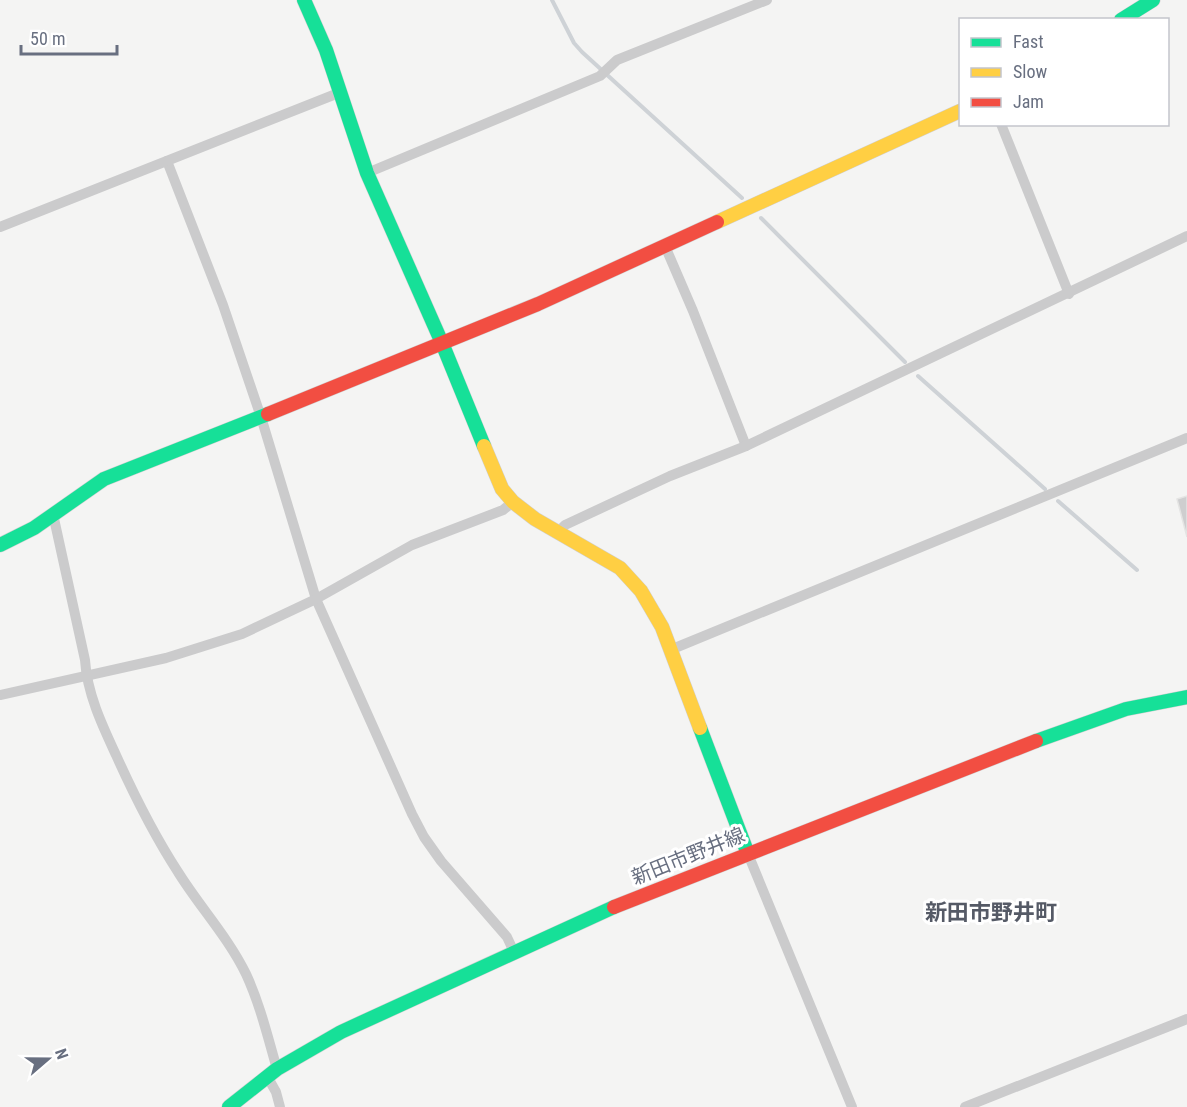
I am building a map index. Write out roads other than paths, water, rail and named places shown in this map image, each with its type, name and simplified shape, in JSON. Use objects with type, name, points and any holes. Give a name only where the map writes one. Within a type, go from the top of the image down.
[{"type":"street","points":[[304,0],[326,50],[367,173],[442,343],[490,465],[502,489],[513,502],[534,519],[620,568],[641,591],[662,627],[748,854],[852,1107]]},
{"type":"street","points":[[367,173],[600,76],[617,60],[767,0]]},
{"type":"street","points":[[1124,18],[1153,0]]},
{"type":"street","points":[[0,227],[341,92]]},
{"type":"street","points":[[0,545],[34,528],[104,479],[538,304],[959,111]]},
{"type":"street","points":[[1002,126],[1069,294]]},
{"type":"street","points":[[167,161],[223,305],[261,417],[316,599],[424,837],[441,861],[507,937],[514,952]]},
{"type":"street","points":[[557,533],[565,525],[660,481],[746,446],[1187,236]]},
{"type":"street","points":[[664,246],[693,311],[746,446]]},
{"type":"street","points":[[670,650],[1187,438]]},
{"type":"street","points":[[0,695],[166,658],[242,634],[316,599],[412,544],[503,510],[513,502]]},
{"type":"street","points":[[53,514],[85,660],[86,677],[103,728],[133,792],[178,872],[229,945],[246,974],[256,1002],[280,1107]]},
{"type":"street","name":"新田市野井線","points":[[229,1107],[272,1073],[341,1032],[627,901],[1054,734],[1126,709],[1187,697]]},
{"type":"street","points":[[965,1107],[1187,1019]]},
{"type":"waterway","points":[[552,0],[574,43],[582,52],[742,198]]},
{"type":"waterway","points":[[761,218],[905,362]]},
{"type":"waterway","points":[[918,376],[1045,489]]},
{"type":"waterway","points":[[1058,501],[1137,570]]},
{"type":"district","name":"新田市野井町","points":[[991,912]]}]
